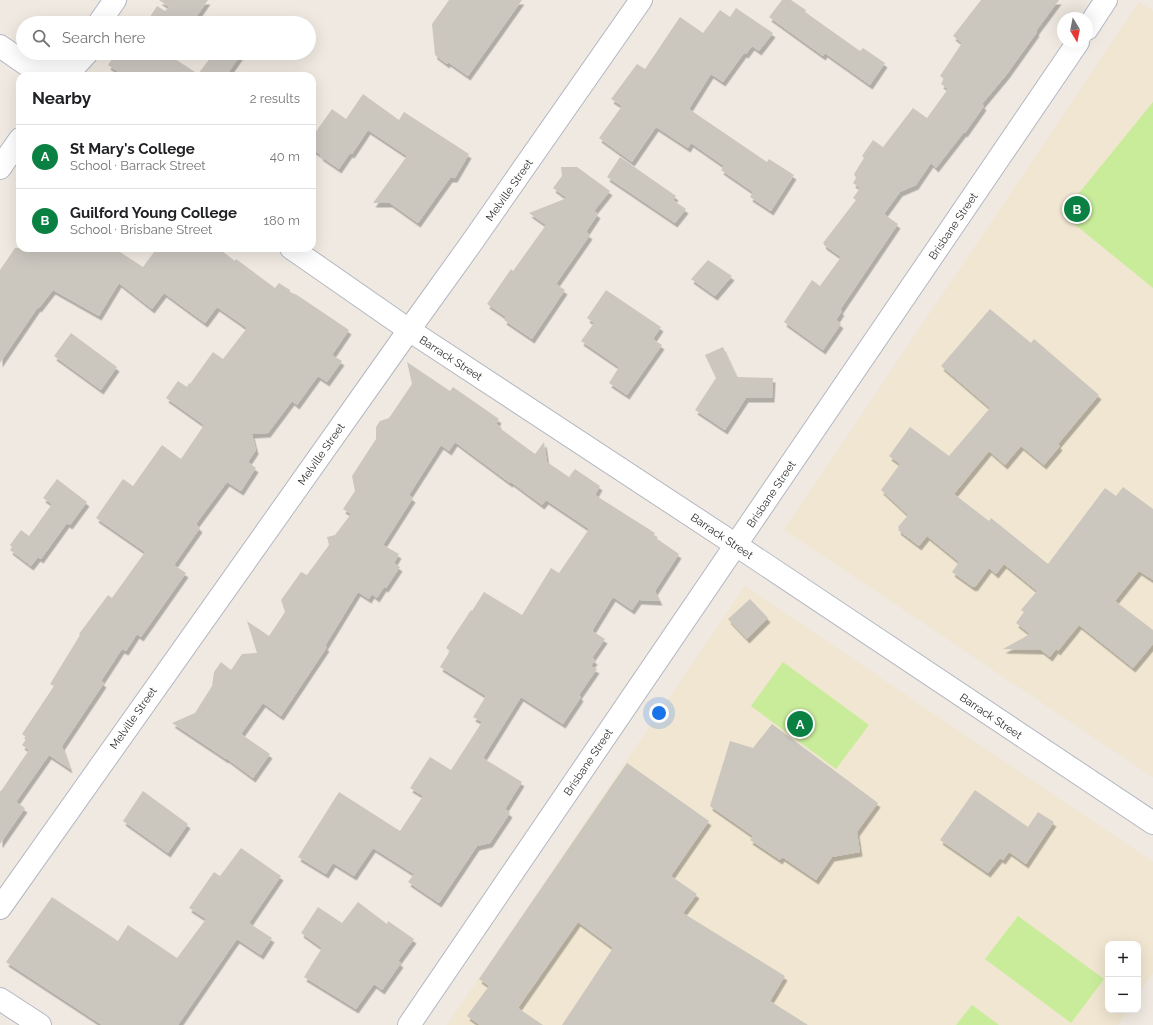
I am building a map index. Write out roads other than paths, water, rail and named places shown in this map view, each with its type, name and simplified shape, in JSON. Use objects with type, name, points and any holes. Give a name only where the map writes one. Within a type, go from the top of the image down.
[{"type":"street","points":[[104,16],[115,0]]},
{"type":"street","name":"Melville Street","points":[[0,908],[470,246],[641,0]]},
{"type":"street","points":[[1093,20],[1106,0]]},
{"type":"street","points":[[0,46],[16,57]]},
{"type":"street","name":"Brisbane Street","points":[[409,1025],[1074,48]]},
{"type":"street","points":[[21,60],[25,63],[56,72]]},
{"type":"street","points":[[59,72],[60,64],[64,60]]},
{"type":"street","points":[[61,72],[75,66],[81,60]]},
{"type":"street","points":[[25,63],[50,62],[58,72]]},
{"type":"street","points":[[0,168],[16,145]]},
{"type":"street","name":"Barrack Street","points":[[297,252],[409,330],[736,545],[1153,823]]},
{"type":"street","points":[[0,998],[40,1025]]},
{"type":"place","name":"Guilford Young College","points":[[1077,209]]},
{"type":"place","name":"St Mary's College","points":[[800,724]]}]
